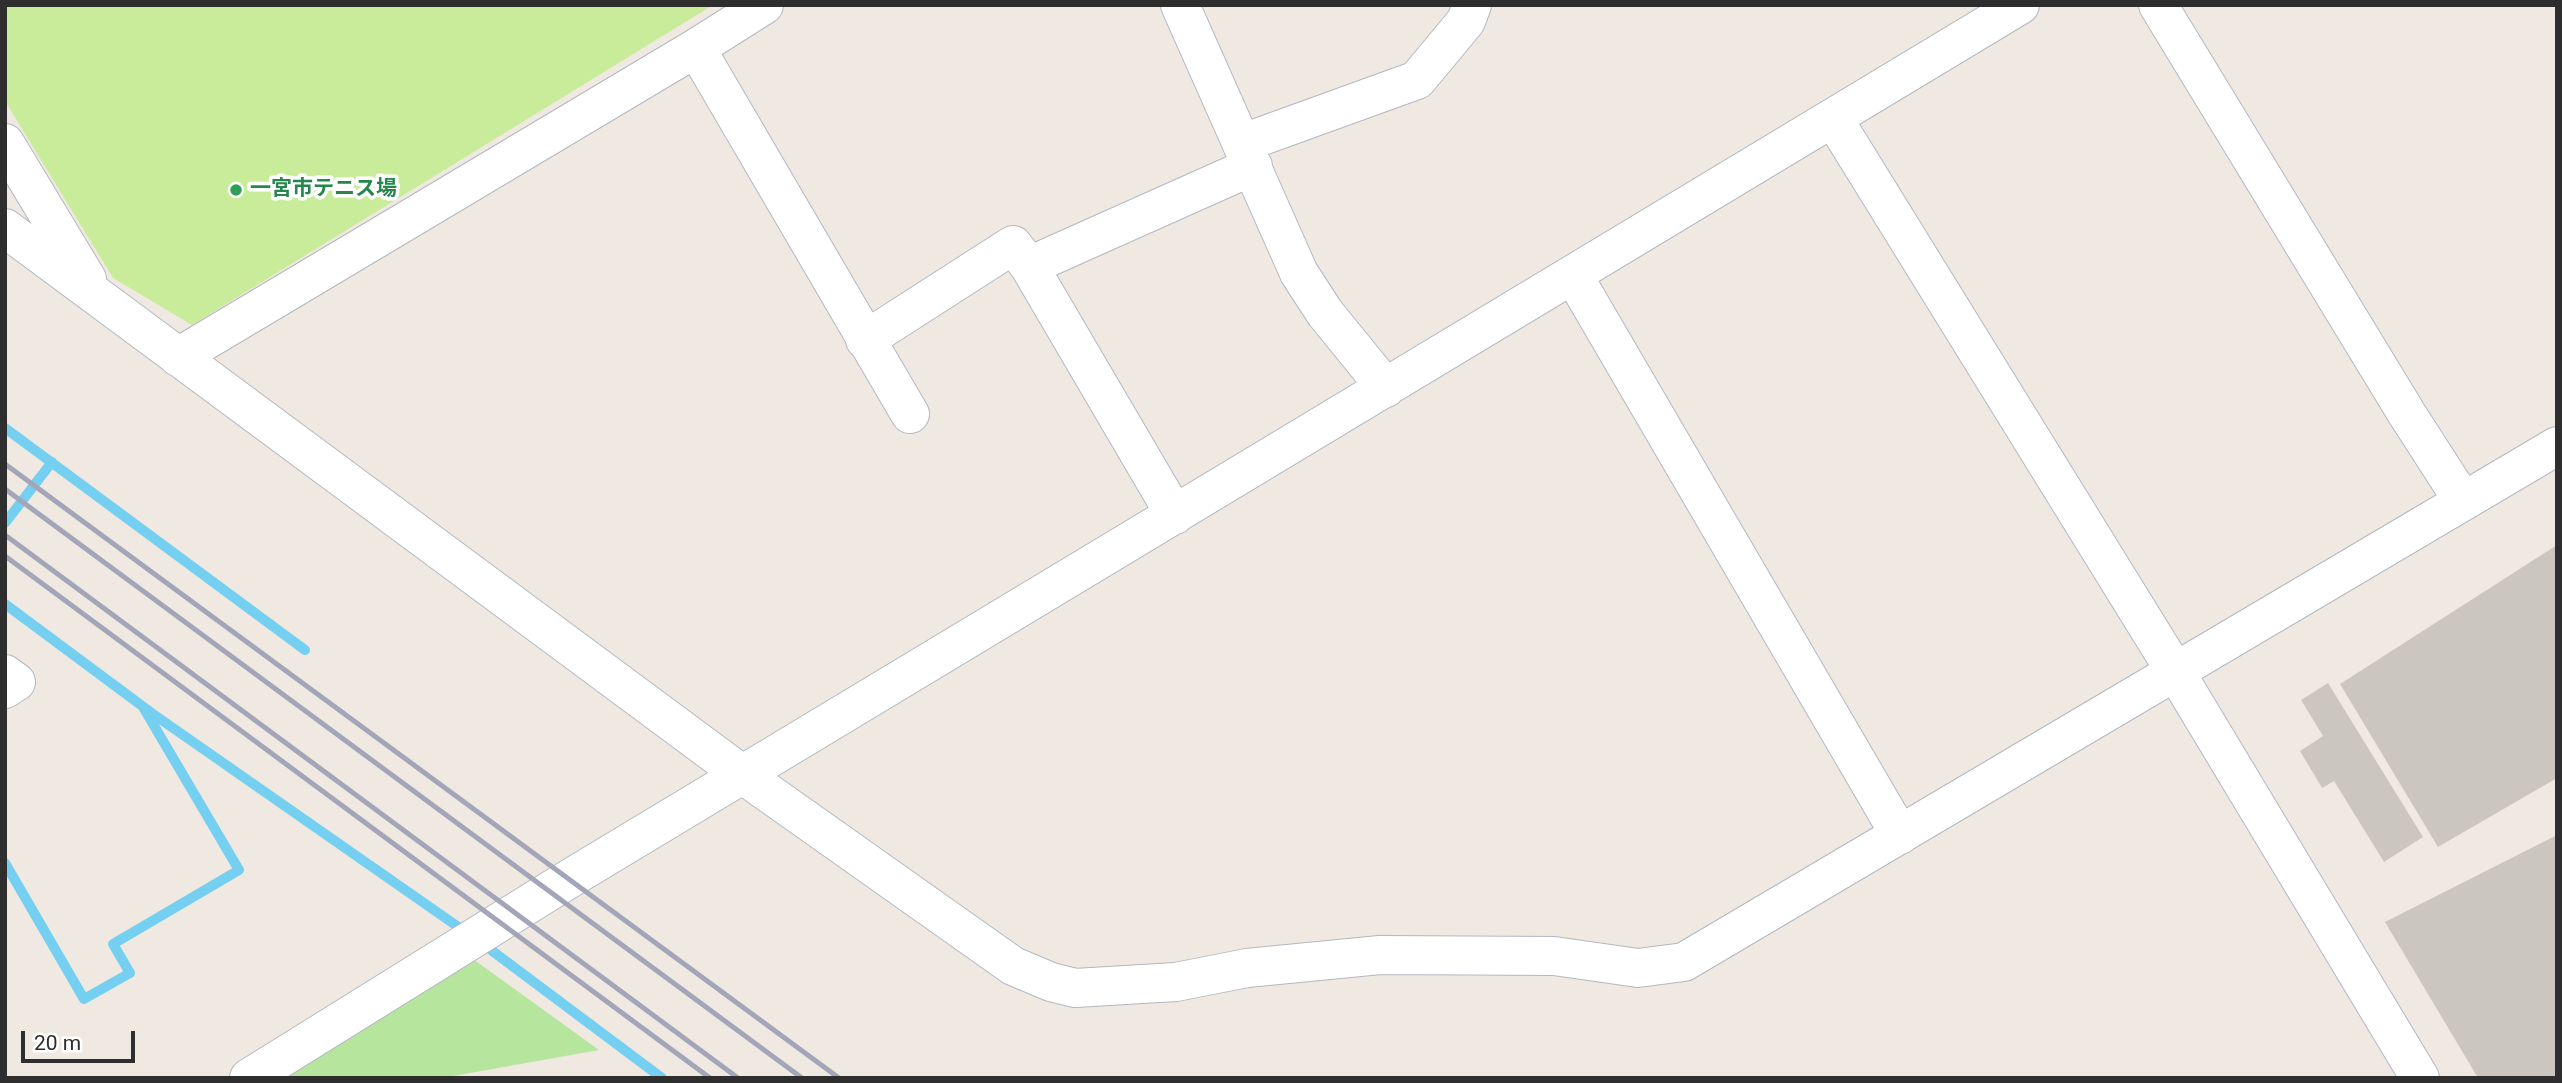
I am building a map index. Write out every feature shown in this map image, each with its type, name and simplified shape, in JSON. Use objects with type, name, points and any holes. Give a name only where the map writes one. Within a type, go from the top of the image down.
[{"type":"street","points":[[178,357],[764,5]]},
{"type":"street","points":[[1180,5],[1300,273],[1325,313],[1386,388]]},
{"type":"street","points":[[1029,266],[1248,155],[1417,80],[1466,21],[1472,5]]},
{"type":"street","points":[[249,1078],[743,775],[2020,5]]},
{"type":"street","points":[[2158,5],[2463,501]]},
{"type":"street","points":[[696,48],[910,414]]},
{"type":"street","points":[[1833,118],[2175,671],[2420,1078]]},
{"type":"street","points":[[5,143],[98,297]]},
{"type":"street","points":[[5,228],[743,775],[1013,965],[1051,982],[1075,988],[1176,982],[1247,968],[1380,955],[1554,956],[1638,968],[1684,962],[2557,446]]},
{"type":"street","points":[[865,340],[1013,245],[1029,266],[1175,515]]},
{"type":"street","points":[[1573,275],[1900,835]]},
{"type":"street","points":[[5,674],[16,682],[5,688]]},
{"type":"green space","name":"一宮市テニス場","points":[[5,5],[713,5],[192,325],[113,278],[5,101]]},
{"type":"green space","points":[[473,959],[599,1050],[442,1078],[273,1078]]},
{"type":"building","points":[[2557,545],[2557,778],[2438,847],[2340,684]]},
{"type":"building","points":[[2328,683],[2423,837],[2384,862],[2334,781],[2322,788],[2300,751],[2323,736],[2301,700]]},
{"type":"building","points":[[2557,835],[2557,1078],[2478,1078],[2385,922]]},
{"type":"waterway","points":[[5,428],[305,650]]},
{"type":"waterway","points":[[5,523],[52,462]]},
{"type":"waterway","points":[[5,604],[153,714],[467,933]]},
{"type":"waterway","points":[[5,863],[84,999],[130,973],[113,944],[239,870],[143,707]]},
{"type":"waterway","points":[[483,944],[662,1078]]},
{"type":"railway","points":[[5,464],[839,1078]]},
{"type":"railway","points":[[5,489],[802,1078]]},
{"type":"railway","points":[[5,535],[738,1078]]},
{"type":"railway","points":[[5,556],[710,1078]]},
{"type":"place","name":"一宮市テニス場","points":[[236,190]]}]
